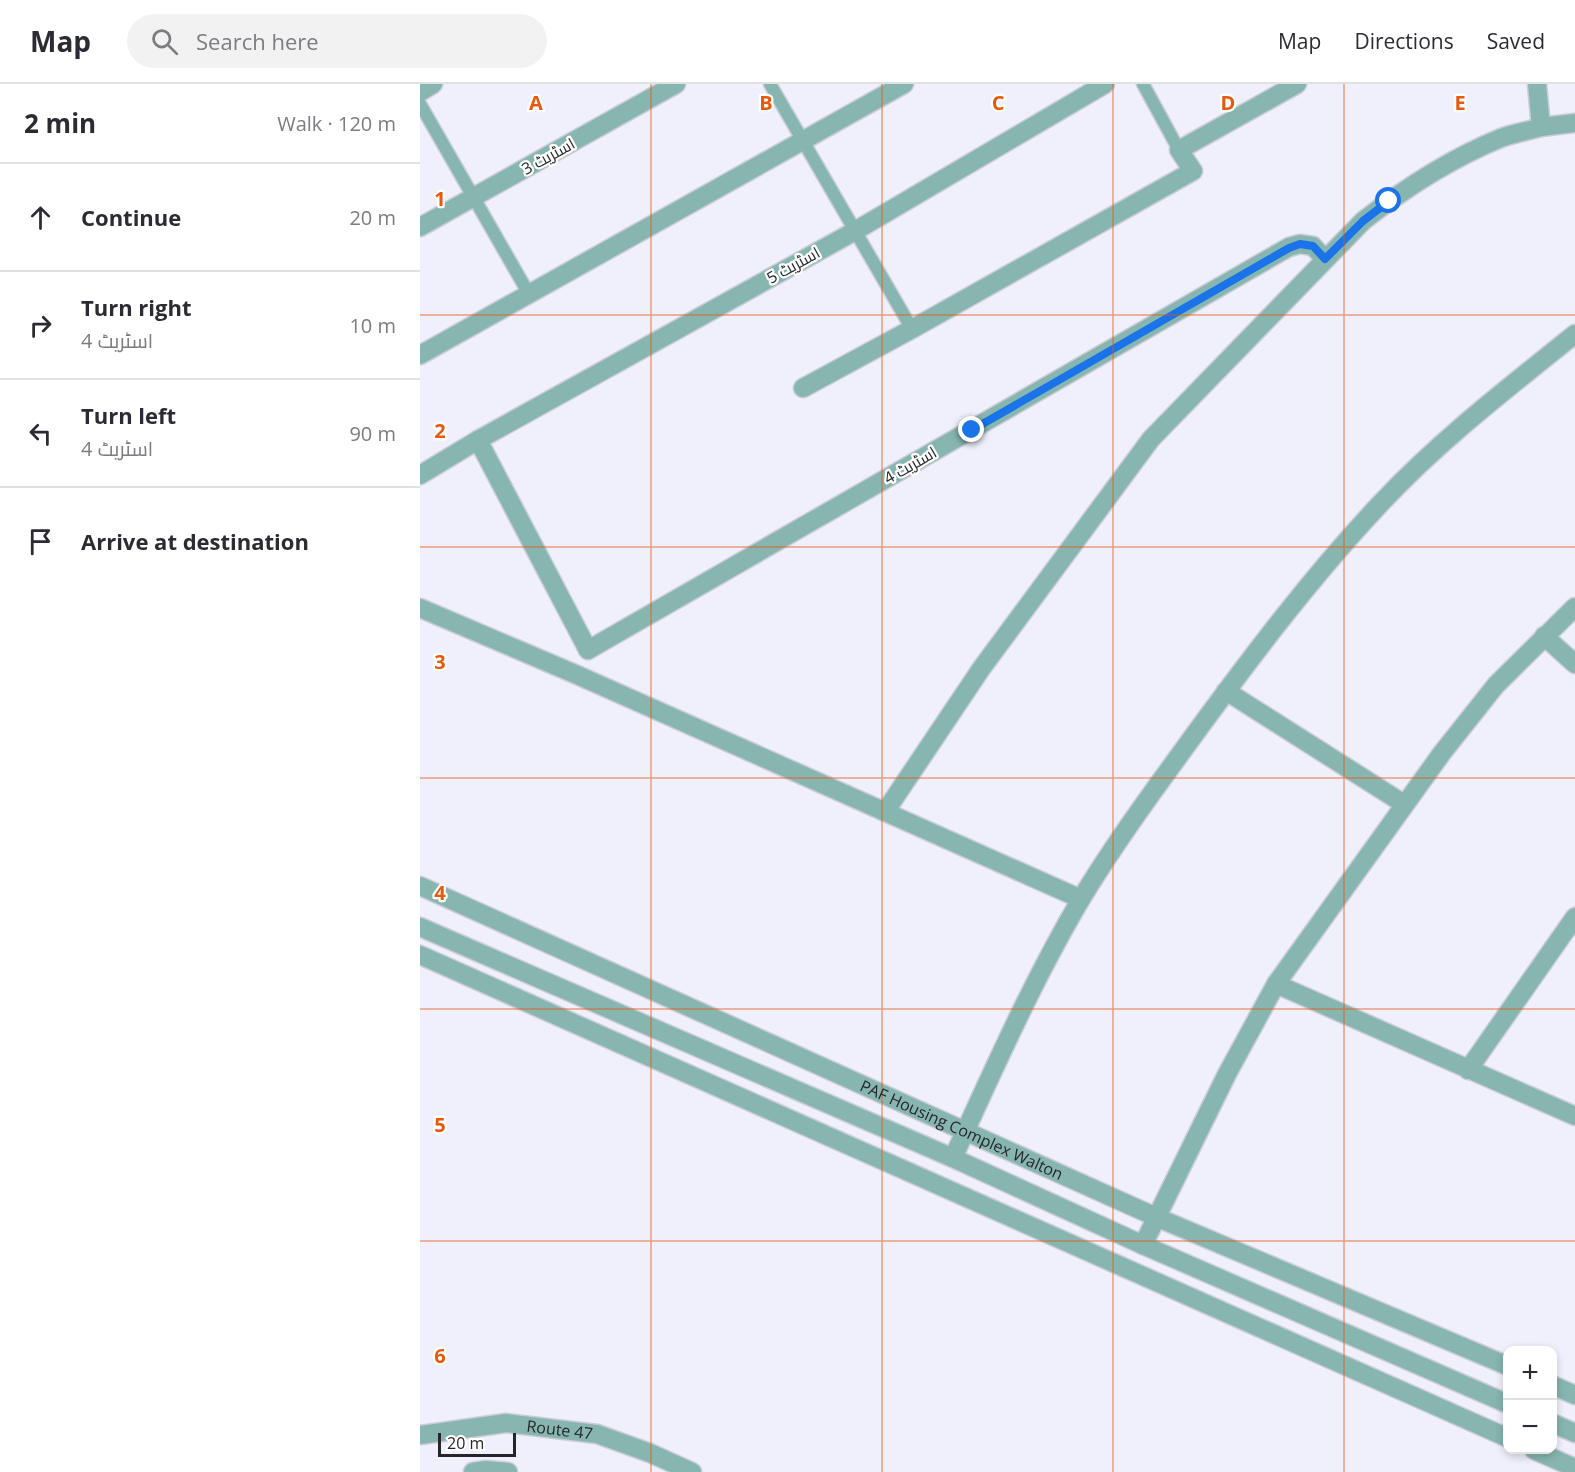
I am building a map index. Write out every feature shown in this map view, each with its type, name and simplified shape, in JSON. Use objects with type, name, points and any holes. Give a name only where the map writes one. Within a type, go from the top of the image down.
[{"type":"street","points":[[420,92],[434,84]]},
{"type":"street","name":"اسٹریٹ 3","points":[[420,227],[676,84]]},
{"type":"street","points":[[420,355],[904,84]]},
{"type":"street","name":"اسٹریٹ 5","points":[[420,475],[478,440],[855,231],[1105,84]]},
{"type":"street","points":[[803,388],[1193,171],[1179,150],[1297,84]]},
{"type":"street","points":[[1537,84],[1541,127]]},
{"type":"street","points":[[885,812],[981,669],[1150,439],[1363,221],[1425,178],[1475,150],[1503,138],[1541,127],[1575,123]]},
{"type":"street","name":"اسٹریٹ 4","points":[[588,650],[1289,248],[1300,244],[1313,246],[1325,259]]},
{"type":"street","points":[[953,1158],[1035,986],[1081,899],[1147,799],[1310,581],[1383,501],[1460,427],[1575,334]]},
{"type":"street","points":[[478,440],[588,650],[574,674]]},
{"type":"street","points":[[1143,1245],[1227,1074],[1276,984],[1404,804],[1496,685],[1575,607]]},
{"type":"street","points":[[422,616],[574,674],[1081,899]]},
{"type":"street","points":[[1544,636],[1575,664]]},
{"type":"street","points":[[1227,691],[1404,804]]},
{"type":"street","name":"PAF Housing Complex Walton","points":[[420,886],[1156,1217],[1503,1364]]},
{"type":"street","points":[[1468,1070],[1575,917]]},
{"type":"street","name":"PAF Housing Complex Walton","points":[[420,927],[983,1171],[1143,1245],[1503,1402]]},
{"type":"street","points":[[420,955],[1503,1436]]},
{"type":"street","points":[[1276,984],[1575,1116]]},
{"type":"street","points":[[968,1198],[983,1171]]},
{"type":"street","points":[[1557,1387],[1575,1395]]},
{"type":"street","name":"Route 47","points":[[420,1435],[506,1423],[597,1434],[692,1472]]},
{"type":"street","points":[[1557,1425],[1575,1433]]},
{"type":"street","points":[[1545,1454],[1575,1468]]},
{"type":"street","points":[[473,1472],[486,1470],[507,1472]]},
{"type":"lane","points":[[770,84],[912,329]]},
{"type":"lane","points":[[1143,84],[1179,150]]},
{"type":"lane","points":[[420,104],[529,294]]},
{"type":"route","points":[[972,430],[1289,248],[1300,244],[1313,246],[1325,259],[1363,221],[1389,201]]}]
